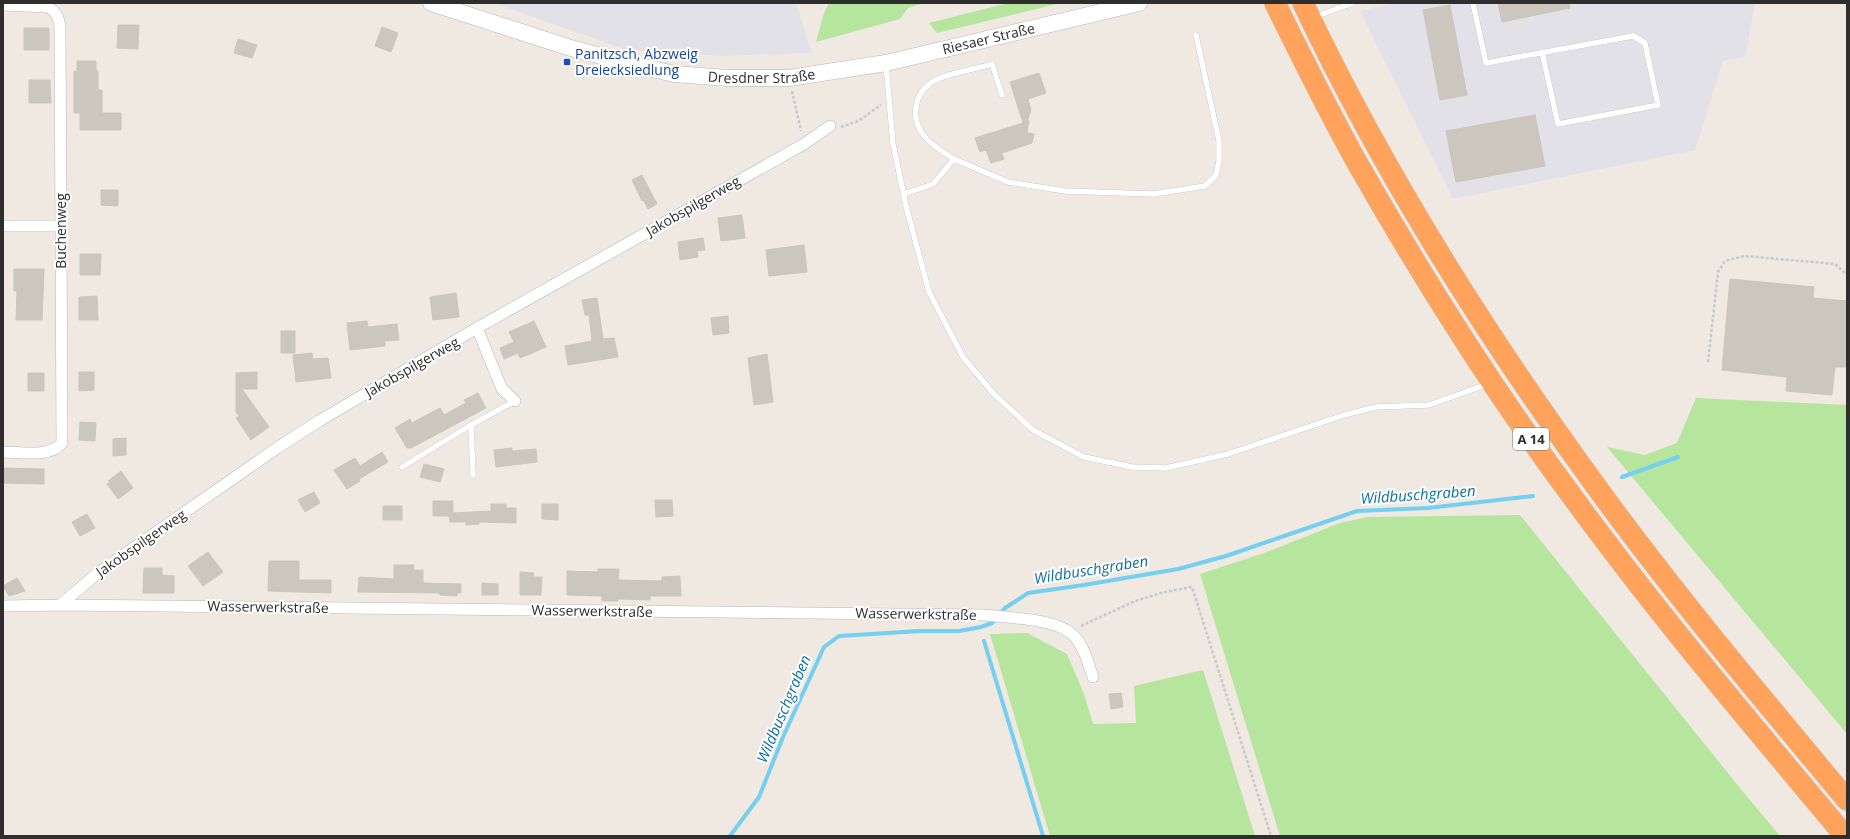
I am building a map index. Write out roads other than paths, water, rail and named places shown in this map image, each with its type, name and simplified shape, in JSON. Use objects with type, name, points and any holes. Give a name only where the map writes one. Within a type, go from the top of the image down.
[{"type":"highway","name":"A 14","points":[[1275,3],[1358,164],[1431,288],[1492,383],[1537,448],[1615,554],[1695,656],[1845,836]]},
{"type":"highway","name":"A 14","points":[[1306,11],[1343,84],[1419,218],[1503,353],[1553,426],[1608,502],[1714,640],[1847,800]]},
{"type":"main road","name":"Dresdner Straße","points":[[431,3],[574,49],[674,74],[728,78],[789,78],[838,71]]},
{"type":"main road","name":"Riesaer Straße","points":[[838,71],[886,63],[1140,3]]},
{"type":"street","name":"Buchenweg","points":[[3,5],[48,7],[53,9],[58,18],[60,28],[62,443],[57,449],[48,452],[3,452]]},
{"type":"street","name":"Jakobspilgerweg","points":[[60,605],[99,572],[277,448],[477,328],[804,144],[830,126]]},
{"type":"street","points":[[3,226],[60,226]]},
{"type":"street","points":[[477,328],[502,389],[515,401]]},
{"type":"street","points":[[3,606],[60,605]]},
{"type":"street","name":"Wasserwerkstraße","points":[[60,605],[984,615],[1050,624],[1067,630],[1076,638],[1082,648],[1093,677]]},
{"type":"lane","points":[[1306,11],[1353,3]]},
{"type":"lane","points":[[1473,3],[1486,63],[1542,52],[1633,36],[1645,43],[1658,105],[1558,124],[1542,52]]},
{"type":"lane","points":[[1002,95],[992,64],[936,79],[926,86],[919,95],[915,115],[920,130],[931,144],[954,159],[1008,182],[1064,191],[1153,194],[1205,186],[1216,175],[1219,161],[1219,141],[1196,35]]},
{"type":"lane","points":[[886,63],[893,144],[929,292],[963,357],[993,393],[1033,430],[1084,457],[1132,467],[1166,468],[1228,454],[1344,414],[1376,407],[1429,405],[1492,383]]},
{"type":"lane","points":[[904,194],[934,184],[954,159]]},
{"type":"lane","points":[[402,467],[471,425],[515,401]]},
{"type":"lane","points":[[471,425],[473,475]]},
{"type":"waterway","name":"Wildbuschgraben","points":[[1622,477],[1678,457]]},
{"type":"waterway","name":"Wildbuschgraben","points":[[730,836],[759,797],[783,737],[824,647],[839,636],[920,631],[959,631],[981,627],[992,623],[1005,608],[1028,593],[1178,569],[1226,556],[1357,511],[1428,508],[1533,496]]},
{"type":"waterway","points":[[984,641],[1043,836]]},
{"type":"place","name":"Panitzsch, Abzweig Dreiecksiedlung","points":[[567,62]]}]
